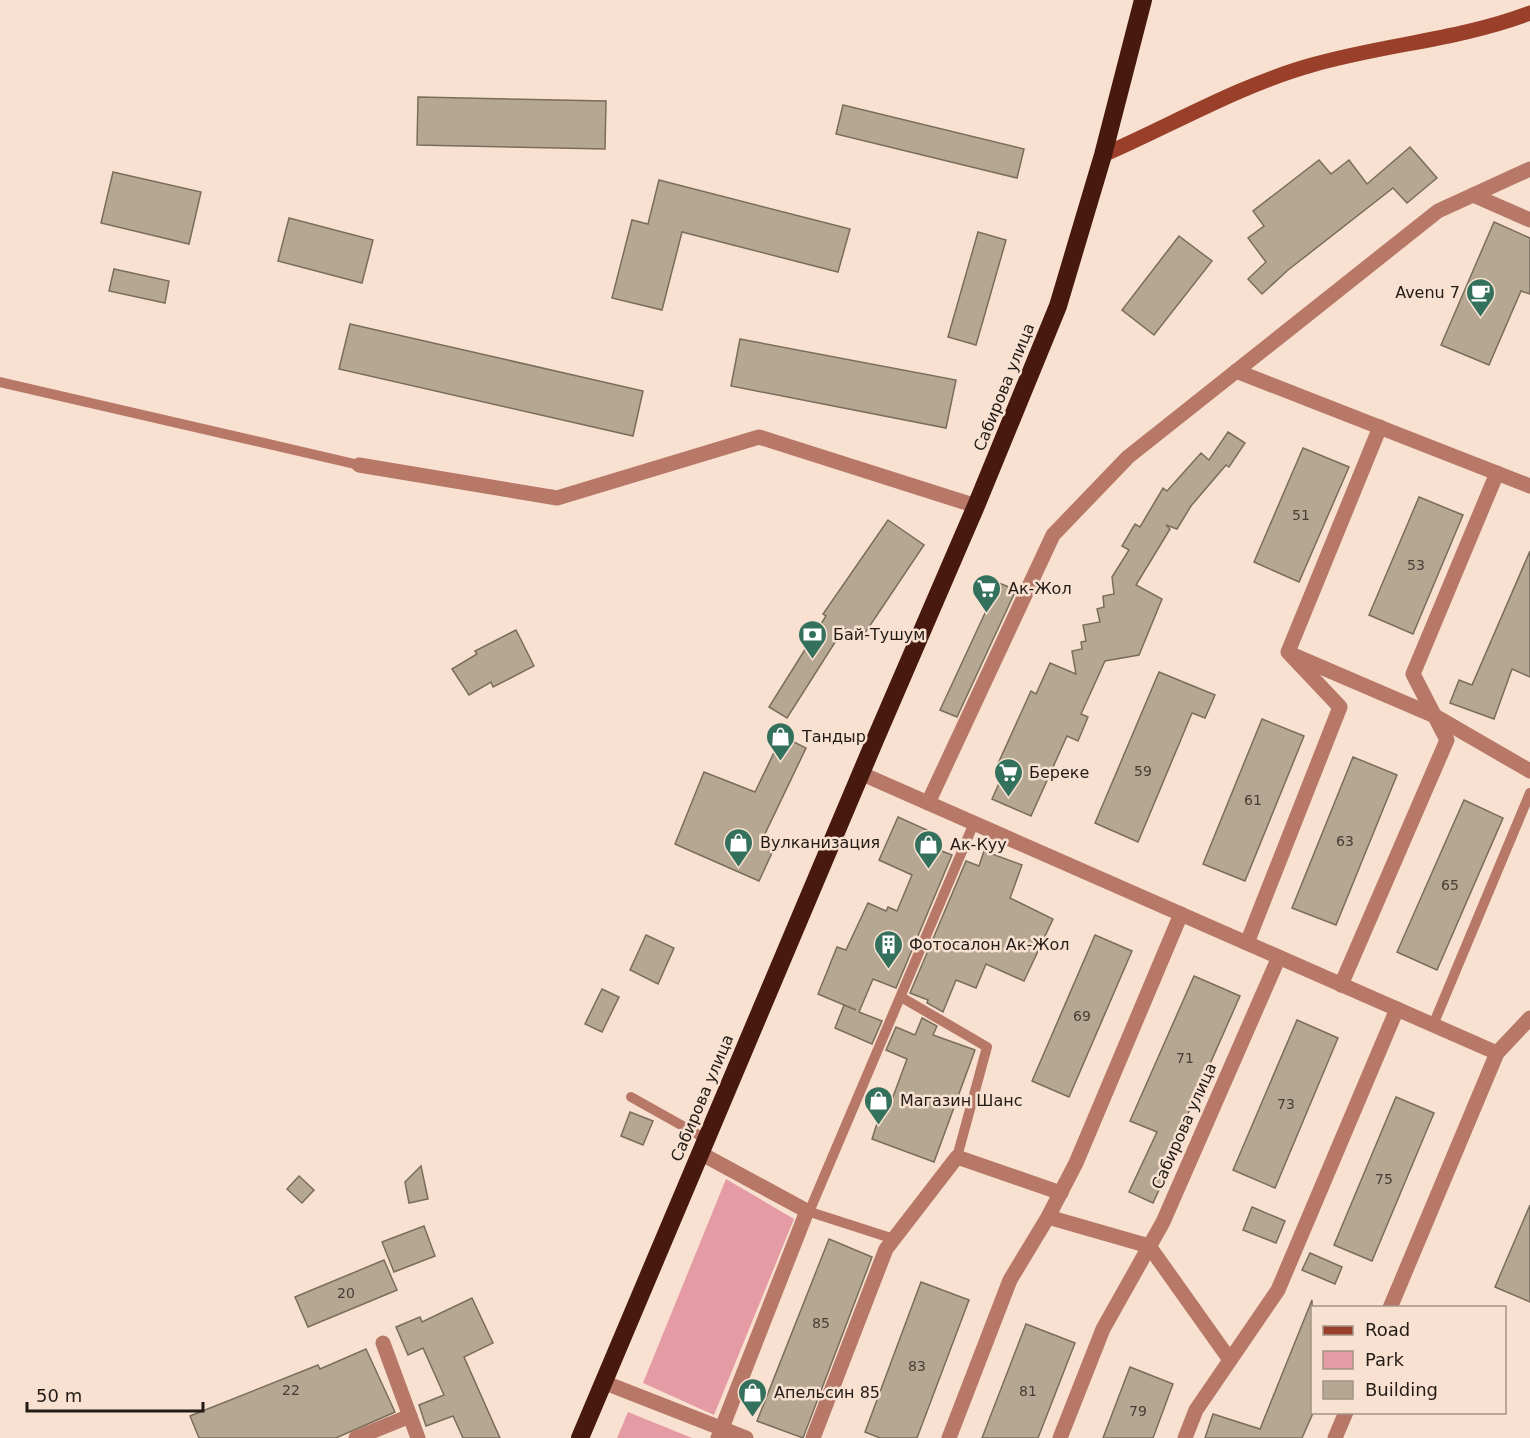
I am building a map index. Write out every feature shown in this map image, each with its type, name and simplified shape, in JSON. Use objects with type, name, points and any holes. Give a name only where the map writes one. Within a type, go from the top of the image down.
[{"type":"highway","name":"Сабирова улица","points":[[580,1438],[860,773],[976,507],[1058,306],[1103,155],[1143,0]]},
{"type":"main road","points":[[1103,155],[1258,84],[1313,65],[1491,28],[1530,13]]},
{"type":"street","points":[[928,803],[1053,535],[1128,457],[1438,211],[1530,169]]},
{"type":"street","points":[[1473,195],[1530,220]]},
{"type":"street","points":[[1236,371],[1530,486]]},
{"type":"street","points":[[1288,652],[1380,427]]},
{"type":"street","points":[[359,465],[558,498],[759,437],[976,507]]},
{"type":"street","points":[[1341,985],[1447,740],[1413,674],[1497,474]]},
{"type":"street","points":[[1288,652],[1435,716],[1530,771]]},
{"type":"street","points":[[1247,943],[1340,707],[1288,652]]},
{"type":"street","points":[[860,773],[1497,1053]]},
{"type":"street","points":[[949,1438],[1010,1280],[1048,1217],[1076,1163],[1181,914]]},
{"type":"street","name":"Сабирова улица","points":[[1060,1438],[1103,1329],[1163,1222],[1280,957]]},
{"type":"street","points":[[1185,1438],[1196,1410],[1278,1290],[1397,1009]]},
{"type":"street","points":[[1391,1306],[1497,1053],[1530,1018]]},
{"type":"street","points":[[703,1146],[808,1212],[720,1433]]},
{"type":"street","points":[[813,1438],[886,1249],[957,1157],[1061,1192]]},
{"type":"street","points":[[1048,1217],[1149,1246],[1230,1360]]},
{"type":"street","points":[[383,1343],[418,1438]]},
{"type":"street","points":[[603,1382],[720,1433],[746,1438]]},
{"type":"street","points":[[1335,1438],[1346,1414]]},
{"type":"street","points":[[356,1438],[410,1416]]},
{"type":"lane","points":[[0,382],[359,465]]},
{"type":"lane","points":[[1433,1025],[1530,793]]},
{"type":"lane","points":[[894,1239],[808,1212],[974,823]]},
{"type":"lane","points":[[901,997],[987,1047],[957,1157]]},
{"type":"lane","points":[[631,1096],[703,1146]]},
{"type":"green space","points":[[726,1179],[794,1219],[714,1415],[643,1383]]},
{"type":"green space","points":[[628,1412],[692,1438],[617,1438]]},
{"type":"building","points":[[418,97],[606,101],[605,149],[417,145]]},
{"type":"building","points":[[843,105],[1024,149],[1017,178],[836,134]]},
{"type":"building","points":[[1410,147],[1437,178],[1407,203],[1393,188],[1288,270],[1262,294],[1248,279],[1266,262],[1248,238],[1264,226],[1253,211],[1319,160],[1331,174],[1349,160],[1367,184]]},
{"type":"building","points":[[113,172],[201,192],[189,244],[101,223]]},
{"type":"building","points":[[659,180],[850,229],[838,272],[682,232],[662,310],[612,298],[632,220],[648,224]]},
{"type":"building","points":[[289,218],[373,240],[362,283],[278,261]]},
{"type":"building","name":"Avenu 7","points":[[1494,222],[1530,238],[1530,294],[1521,291],[1489,365],[1441,345]]},
{"type":"building","points":[[978,232],[1006,240],[976,345],[948,337]]},
{"type":"building","points":[[1179,236],[1212,261],[1154,335],[1122,310]]},
{"type":"building","points":[[114,269],[169,281],[165,303],[109,291]]},
{"type":"building","points":[[350,324],[643,391],[633,436],[339,369]]},
{"type":"building","points":[[740,339],[956,380],[946,428],[731,386]]},
{"type":"building","points":[[1228,432],[1245,443],[1229,467],[1226,465],[1191,506],[1177,529],[1166,525],[1170,529],[1136,585],[1162,599],[1139,655],[1105,661],[1081,714],[1088,717],[1078,741],[1067,736],[1031,816],[992,799],[1004,772],[996,768],[1031,691],[1036,694],[1050,663],[1076,674],[1072,651],[1082,649],[1081,642],[1086,641],[1083,625],[1100,622],[1097,609],[1104,607],[1103,596],[1114,594],[1112,577],[1129,550],[1122,546],[1135,524],[1140,527],[1163,488],[1167,491],[1201,453],[1209,460]]},
{"type":"building","points":[[1303,448],[1349,467],[1299,582],[1254,562]]},
{"type":"building","points":[[1419,497],[1463,515],[1413,634],[1369,615]]},
{"type":"building","points":[[888,520],[924,545],[861,639],[844,628],[787,718],[769,707],[826,616],[823,614]]},
{"type":"building","points":[[1530,551],[1530,677],[1512,669],[1494,719],[1450,703],[1459,680],[1472,685]]},
{"type":"building","points":[[999,583],[1016,590],[957,717],[940,710]]},
{"type":"building","points":[[516,630],[534,666],[493,687],[491,682],[469,695],[452,669],[477,654],[475,651]]},
{"type":"building","points":[[1159,672],[1215,695],[1205,718],[1192,713],[1138,842],[1095,823]]},
{"type":"building","points":[[1262,719],[1304,736],[1245,881],[1203,864]]},
{"type":"building","points":[[782,736],[806,748],[764,836],[777,842],[759,881],[675,844],[704,772],[755,792]]},
{"type":"building","points":[[1353,757],[1397,775],[1336,925],[1292,908]]},
{"type":"building","points":[[1464,800],[1503,818],[1437,970],[1397,952]]},
{"type":"building","points":[[898,817],[927,830],[921,843],[952,855],[896,988],[873,979],[859,1012],[882,1021],[872,1044],[835,1028],[844,1005],[856,1010],[818,994],[837,947],[846,950],[868,903],[886,911],[888,907],[897,911],[912,875],[879,860]]},
{"type":"building","points":[[984,851],[1022,865],[1010,898],[1053,919],[1024,981],[986,964],[976,988],[956,980],[943,1012],[927,1003],[928,1000],[910,993],[966,861],[979,866]]},
{"type":"building","points":[[646,935],[674,948],[658,984],[630,970]]},
{"type":"building","points":[[1095,935],[1132,951],[1069,1097],[1032,1081]]},
{"type":"building","points":[[1194,976],[1240,996],[1164,1168],[1168,1170],[1153,1203],[1129,1192],[1157,1132],[1130,1121]]},
{"type":"building","points":[[602,989],[619,997],[602,1032],[585,1024]]},
{"type":"building","points":[[922,1018],[937,1026],[933,1035],[975,1050],[934,1162],[872,1139],[881,1111],[887,1113],[907,1059],[886,1050],[896,1027],[915,1035]]},
{"type":"building","points":[[1297,1020],[1338,1038],[1275,1188],[1233,1170]]},
{"type":"building","points":[[1396,1097],[1434,1113],[1372,1261],[1334,1245]]},
{"type":"building","points":[[630,1112],[653,1121],[643,1145],[621,1136]]},
{"type":"building","points":[[421,1166],[428,1199],[409,1203],[405,1182]]},
{"type":"building","points":[[299,1176],[314,1190],[302,1203],[287,1189]]},
{"type":"building","points":[[1530,1205],[1530,1302],[1495,1287]]},
{"type":"building","points":[[1252,1207],[1285,1221],[1276,1243],[1243,1230]]},
{"type":"building","points":[[424,1226],[435,1256],[394,1272],[382,1242]]},
{"type":"building","points":[[829,1239],[872,1257],[803,1438],[757,1421]]},
{"type":"building","points":[[1310,1253],[1342,1267],[1335,1284],[1302,1270]]},
{"type":"building","points":[[384,1260],[397,1290],[308,1327],[295,1297]]},
{"type":"building","points":[[921,1282],[969,1300],[917,1438],[880,1438],[865,1432]]},
{"type":"building","points":[[472,1298],[493,1343],[464,1357],[500,1438],[463,1438],[453,1416],[426,1426],[419,1405],[444,1395],[423,1348],[408,1355],[396,1327],[420,1317],[422,1322]]},
{"type":"building","points":[[1312,1300],[1313,1414],[1302,1438],[1205,1438],[1213,1414],[1260,1429]]},
{"type":"building","points":[[1026,1324],[1075,1343],[1038,1438],[982,1438]]},
{"type":"building","points":[[366,1349],[395,1412],[336,1438],[199,1438],[190,1416],[318,1365],[320,1369]]},
{"type":"building","points":[[1130,1367],[1173,1384],[1153,1438],[1103,1438]]},
{"type":"place","name":"Avenu 7","points":[[1481,318]]},
{"type":"place","name":"Ак-Жол","points":[[987,614]]},
{"type":"place","name":"Бай-Тушум","points":[[812,660]]},
{"type":"place","name":"Тандыр","points":[[781,762]]},
{"type":"place","name":"Береке","points":[[1008,798]]},
{"type":"place","name":"Вулканизация","points":[[739,868]]},
{"type":"place","name":"Ак-Куу","points":[[929,870]]},
{"type":"place","name":"Фотосалон Ак-Жол","points":[[888,970]]},
{"type":"place","name":"Магазин Шанс","points":[[879,1126]]},
{"type":"place","name":"Апельсин 85","points":[[753,1418]]}]
